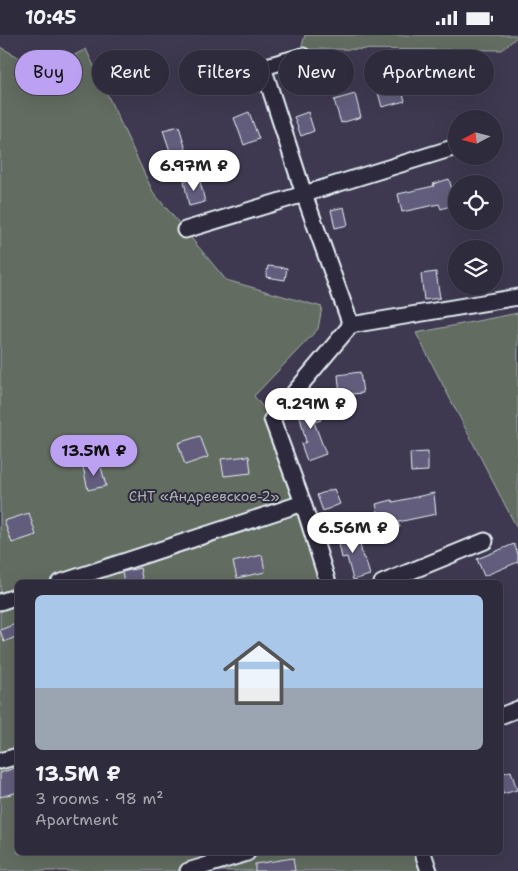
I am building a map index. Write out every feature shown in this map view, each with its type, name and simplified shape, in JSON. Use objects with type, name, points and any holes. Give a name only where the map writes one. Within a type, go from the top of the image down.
[{"type":"lane","points":[[279,63],[263,67],[304,194],[350,325]]},
{"type":"lane","points":[[185,230],[448,149]]},
{"type":"lane","points":[[327,580],[303,503],[272,419],[350,325],[518,297]]},
{"type":"lane","points":[[68,580],[303,503]]},
{"type":"lane","points":[[389,580],[485,541]]},
{"type":"lane","points":[[0,602],[15,597]]},
{"type":"lane","points":[[503,715],[518,709]]},
{"type":"lane","points":[[0,761],[15,757]]},
{"type":"lane","points":[[188,871],[240,855]]},
{"type":"lane","points":[[424,855],[430,871]]},
{"type":"green space","points":[[305,35],[518,36],[502,50],[301,49]]},
{"type":"green space","name":"СНТ «Андреевское-2»","points":[[0,47],[15,55],[15,95],[82,95],[82,51],[86,49],[92,62],[92,95],[108,95],[153,192],[226,280],[322,307],[318,329],[254,396],[272,419],[327,580],[15,580],[15,855],[424,855],[429,871],[0,871]]},
{"type":"green space","points":[[518,313],[518,530],[416,333]]},
{"type":"building","points":[[354,94],[361,117],[341,123],[334,100]]},
{"type":"building","points":[[379,95],[403,95],[405,101],[382,107]]},
{"type":"building","points":[[249,112],[259,139],[244,145],[234,118]]},
{"type":"building","points":[[308,112],[314,131],[301,136],[294,117]]},
{"type":"building","points":[[179,126],[186,150],[171,154],[163,130]]},
{"type":"building","points":[[199,177],[205,202],[189,206],[184,181]]},
{"type":"building","points":[[448,179],[448,207],[441,209],[439,204],[402,212],[398,194],[434,186],[433,184]]},
{"type":"building","points":[[344,207],[348,225],[335,228],[331,210]]},
{"type":"building","points":[[268,266],[287,268],[285,280],[266,277]]},
{"type":"building","points":[[436,272],[440,298],[424,300],[421,274]]},
{"type":"building","points":[[360,372],[363,393],[340,395],[338,375]]},
{"type":"building","points":[[316,399],[321,420],[314,422],[326,454],[307,461],[301,444],[306,442],[297,404]]},
{"type":"building","points":[[200,436],[208,457],[185,465],[178,443]]},
{"type":"building","points":[[428,452],[428,471],[411,472],[410,453]]},
{"type":"building","points":[[249,456],[251,473],[224,476],[221,459]]},
{"type":"building","points":[[100,463],[106,486],[88,490],[83,467]]},
{"type":"building","points":[[334,489],[340,504],[323,511],[317,495]]},
{"type":"building","points":[[434,493],[436,514],[398,522],[400,527],[383,532],[376,504]]},
{"type":"building","points":[[29,513],[36,535],[12,543],[4,521]]},
{"type":"building","points":[[357,530],[363,558],[365,558],[370,575],[353,580],[347,557],[342,558],[337,535]]},
{"type":"building","points":[[514,544],[518,554],[518,562],[484,576],[477,559]]},
{"type":"building","points":[[262,555],[265,572],[237,578],[233,562]]},
{"type":"building","points":[[140,568],[142,580],[123,580],[122,572]]},
{"type":"building","points":[[15,624],[15,637],[4,642],[0,630]]},
{"type":"building","points":[[15,768],[15,793],[0,797],[0,773]]},
{"type":"building","points":[[511,771],[517,790],[503,794],[503,773]]},
{"type":"building","points":[[293,858],[295,871],[255,871],[255,864]]}]
